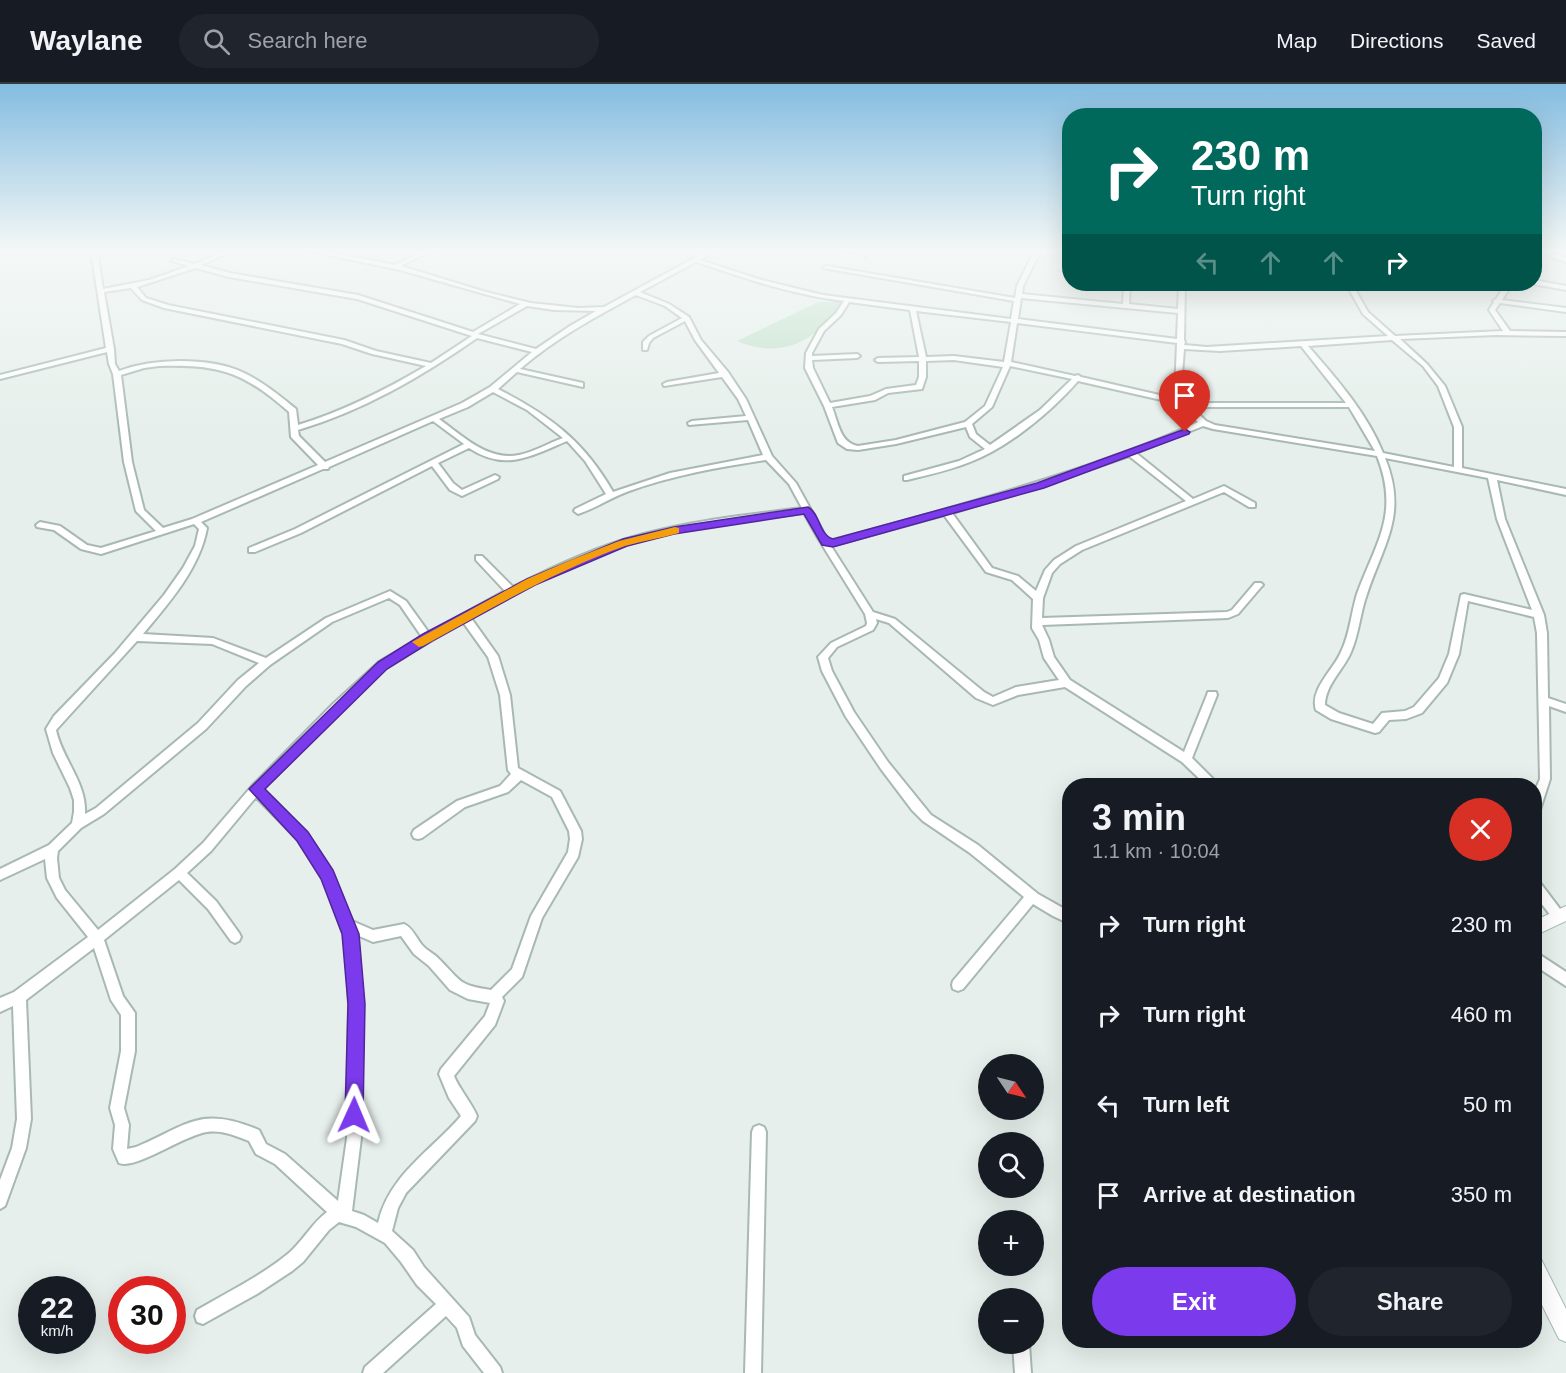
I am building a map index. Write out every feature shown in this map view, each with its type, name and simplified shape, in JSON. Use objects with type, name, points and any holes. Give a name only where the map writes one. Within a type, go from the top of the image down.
[{"type":"street","points":[[104,310],[111,349],[118,371],[128,462],[140,511],[162,532]]},
{"type":"street","points":[[182,310],[344,342],[374,353],[433,365]]},
{"type":"street","points":[[398,310],[475,335],[537,351]]},
{"type":"street","points":[[294,429],[337,415],[398,386],[516,310]]},
{"type":"street","points":[[40,525],[59,528],[86,550],[94,551],[109,549],[195,521],[436,420],[494,389],[537,351],[572,327],[604,310]]},
{"type":"street","points":[[675,310],[687,318],[698,340],[742,399],[768,457],[792,483],[870,614],[872,622],[870,628],[834,645],[823,657],[827,672],[852,717],[908,797],[926,817],[979,853],[1032,897],[1062,914]]},
{"type":"street","points":[[841,310],[821,330],[809,358],[809,368],[828,406],[841,441],[850,447],[896,442],[968,424],[988,407],[1007,364],[1016,310]]},
{"type":"street","points":[[913,310],[915,335],[923,360],[930,371]]},
{"type":"street","points":[[934,310],[1203,349],[1396,338],[1443,333],[1566,334]]},
{"type":"street","points":[[1172,310],[1181,311],[1179,392],[1184,404],[1203,423],[1242,432],[1382,455],[1566,492]]},
{"type":"street","points":[[1363,310],[1425,365],[1447,398],[1458,427],[1458,470]]},
{"type":"street","points":[[1494,310],[1493,315],[1508,333]]},
{"type":"street","points":[[645,350],[646,342],[651,337],[687,318]]},
{"type":"street","points":[[1303,344],[1377,443],[1392,493],[1390,517],[1361,597],[1347,650],[1336,673],[1323,689],[1318,701],[1320,707],[1335,716],[1375,729],[1386,716],[1406,715],[1418,710],[1443,680],[1454,654],[1464,597],[1539,615]]},
{"type":"street","points":[[0,377],[111,349]]},
{"type":"street","points":[[809,358],[857,356]]},
{"type":"street","points":[[828,406],[872,398],[886,391],[919,387],[930,371],[954,358]]},
{"type":"street","points":[[878,360],[954,358],[1007,364],[1078,377],[1184,404],[1349,405]]},
{"type":"street","points":[[118,371],[169,364],[225,368],[239,373],[276,396],[293,411],[294,437],[325,467]]},
{"type":"street","points":[[516,370],[580,385]]},
{"type":"street","points":[[667,384],[725,374]]},
{"type":"street","points":[[907,478],[969,460],[990,449],[1056,399],[1078,377]]},
{"type":"street","points":[[494,389],[549,421],[570,438],[594,463],[610,494]]},
{"type":"street","points":[[692,423],[749,418]]},
{"type":"street","points":[[436,420],[491,457],[510,459],[570,438]]},
{"type":"street","points":[[826,542],[833,543],[947,513],[1040,485],[1131,453],[1203,423]]},
{"type":"street","points":[[968,424],[972,434]]},
{"type":"street","points":[[948,429],[972,434],[990,449]]},
{"type":"street","points":[[252,550],[298,531],[470,444]]},
{"type":"street","points":[[1131,453],[1192,502]]},
{"type":"street","points":[[578,511],[610,494],[685,472],[768,457]]},
{"type":"street","points":[[434,464],[452,488],[462,493],[495,477]]},
{"type":"street","points":[[1492,477],[1493,493],[1506,538],[1539,615],[1544,701],[1545,779],[1542,787]]},
{"type":"street","points":[[1206,778],[1186,759],[1066,683],[1049,658],[1044,640],[1037,628],[1038,598],[1048,572],[1057,562],[1078,548],[1224,489],[1252,505]]},
{"type":"street","points":[[0,1005],[19,997],[97,939],[179,873],[207,847],[256,789],[382,665],[428,637],[512,592],[585,558],[647,536],[808,510]]},
{"type":"street","points":[[947,513],[989,570],[1015,578],[1038,598]]},
{"type":"street","points":[[76,825],[81,813],[74,781],[59,759],[51,729],[136,637],[177,581],[202,540],[202,528],[195,521]]},
{"type":"street","points":[[478,558],[512,592]]},
{"type":"street","points":[[1038,622],[1228,615],[1235,612],[1258,585]]},
{"type":"street","points":[[0,875],[53,849],[76,825],[100,811],[174,750],[267,662],[329,620],[390,594],[403,603],[428,637]]},
{"type":"street","points":[[870,614],[892,621],[980,696],[993,701],[1016,691],[1066,683]]},
{"type":"street","points":[[465,617],[493,656],[505,695],[510,762],[518,775],[556,794],[575,831],[576,839],[574,853],[537,916],[517,973],[494,997]]},
{"type":"street","points":[[136,637],[213,641],[267,662]]},
{"type":"street","points":[[1186,759],[1212,695]]},
{"type":"street","points":[[1544,701],[1566,708]]},
{"type":"street","points":[[417,834],[461,804],[504,789],[518,775]]},
{"type":"street","points":[[256,789],[303,837],[328,875],[351,934],[356,1004],[354,1138],[344,1212]]},
{"type":"street","points":[[53,849],[51,858],[53,878],[60,894],[97,939],[118,1000],[128,1013],[128,1051],[117,1108],[122,1125],[120,1149],[124,1158],[142,1155],[183,1131],[201,1126],[222,1125],[254,1135],[261,1149],[280,1159],[343,1216],[359,1220],[384,1235],[463,1323],[469,1340],[494,1373]]},
{"type":"street","points":[[179,873],[212,905],[235,937]]},
{"type":"street","points":[[1542,893],[1562,915],[1542,925]]},
{"type":"street","points":[[958,985],[1032,897]]},
{"type":"street","points":[[347,925],[373,936],[404,930],[418,950],[434,962],[455,986],[468,993],[494,997]]},
{"type":"street","points":[[1542,963],[1566,980]]},
{"type":"street","points":[[0,1201],[24,1119],[19,997]]},
{"type":"street","points":[[384,1235],[388,1213],[395,1197],[470,1116],[454,1093],[446,1074],[490,1020],[496,1009],[497,1001],[494,997]]},
{"type":"street","points":[[753,1373],[759,1132]]},
{"type":"street","points":[[203,1316],[272,1276],[311,1242],[335,1214],[344,1212],[355,1215],[384,1235],[407,1256],[423,1279]]},
{"type":"street","points":[[1542,1282],[1566,1332]]},
{"type":"street","points":[[370,1373],[447,1305]]},
{"type":"street","points":[[1021,1354],[1023,1373]]},
{"type":"green space","points":[[801,310],[836,310],[821,327],[797,343],[769,348],[737,341]]},
{"type":"slow traffic","points":[[419,642],[531,582],[576,562],[623,543],[675,531]]},
{"type":"route","points":[[354,1115],[356,1004],[351,934],[328,875],[303,837],[256,789],[382,665],[428,637],[531,582],[623,543],[647,536],[808,510],[822,538],[826,542],[833,543],[947,513],[1040,485],[1185,432]]}]
